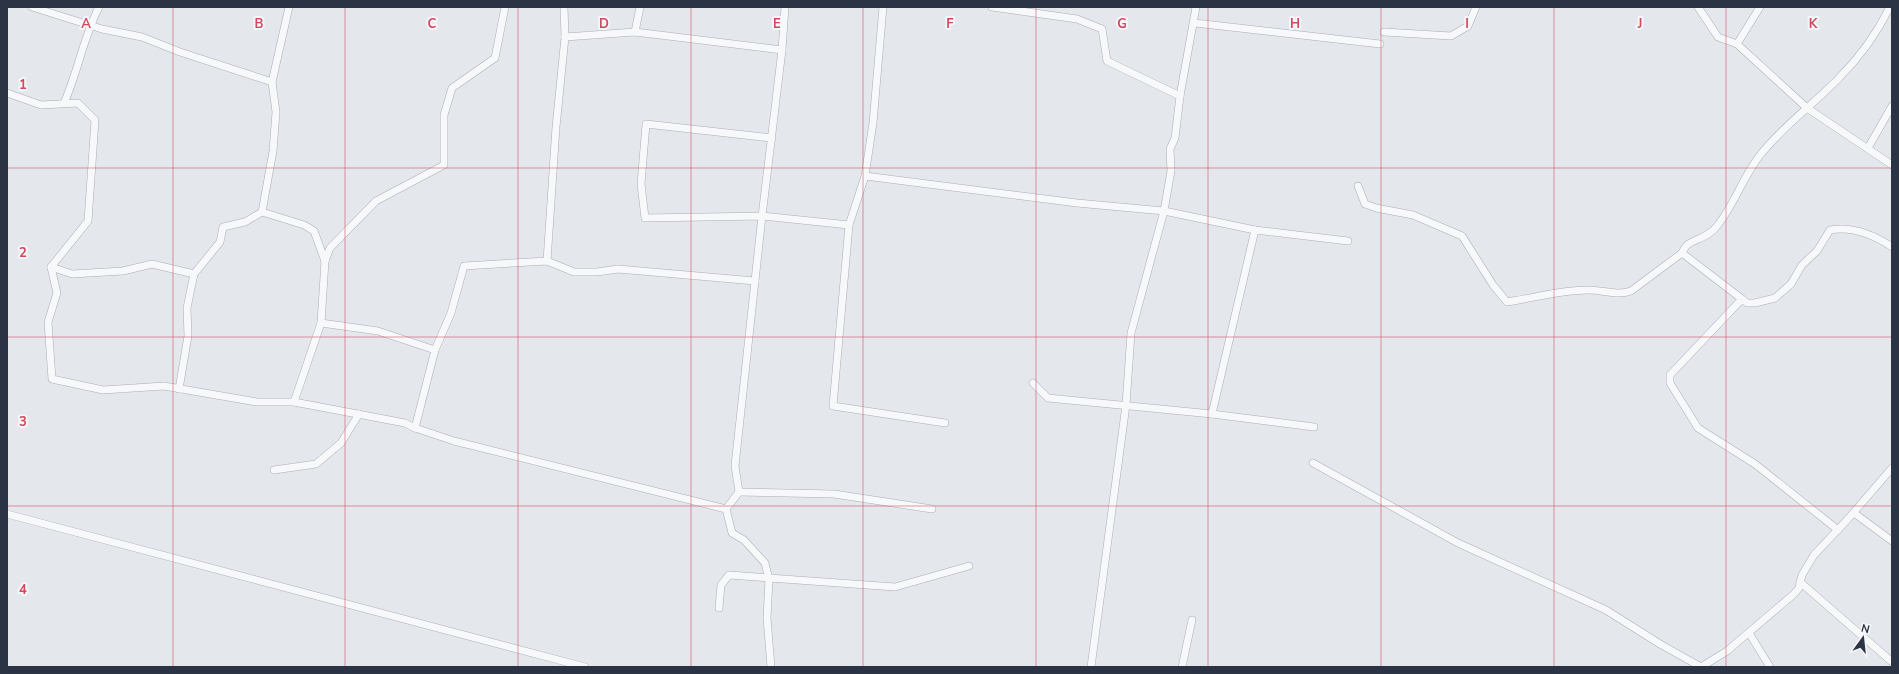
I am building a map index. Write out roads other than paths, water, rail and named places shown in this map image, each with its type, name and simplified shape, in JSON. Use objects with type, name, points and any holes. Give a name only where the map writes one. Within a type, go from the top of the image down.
[{"type":"street","points":[[32,7],[90,25],[142,37],[180,52],[272,82]]},
{"type":"street","points":[[64,104],[72,85],[90,25],[99,7]]},
{"type":"street","points":[[262,212],[274,143],[276,112],[272,82],[289,7]]},
{"type":"street","points":[[294,402],[321,323],[325,261],[330,248],[376,201],[399,187],[444,165],[444,115],[452,88],[495,58],[504,7]]},
{"type":"street","points":[[547,262],[556,127],[565,37],[564,7]]},
{"type":"street","points":[[635,32],[640,7]]},
{"type":"street","points":[[726,509],[739,492],[735,466],[762,216],[782,50],[785,7]]},
{"type":"street","points":[[883,7],[872,123],[865,176],[849,225],[833,406],[945,422]]},
{"type":"street","points":[[992,7],[1077,19],[1102,29],[1107,61],[1180,96]]},
{"type":"street","points":[[1091,667],[1126,405],[1131,333],[1164,211],[1171,171],[1170,149],[1175,138],[1180,96],[1196,7]]},
{"type":"street","points":[[1384,32],[1451,36],[1468,26],[1476,7]]},
{"type":"street","points":[[1698,7],[1718,37],[1737,44],[1807,108],[1892,165]]},
{"type":"street","points":[[1737,44],[1760,7]]},
{"type":"street","points":[[1358,186],[1365,204],[1376,208],[1413,215],[1462,236],[1493,285],[1507,302],[1561,292],[1588,290],[1622,294],[1631,291],[1682,253],[1687,245],[1701,239],[1716,228],[1729,210],[1749,172],[1760,155],[1778,134],[1839,78],[1858,57],[1879,29],[1890,7]]},
{"type":"street","points":[[1194,23],[1380,44]]},
{"type":"street","points":[[565,37],[635,32],[782,50]]},
{"type":"street","points":[[7,93],[41,105],[78,103],[95,120],[88,221],[51,267]]},
{"type":"street","points":[[1868,148],[1892,106]]},
{"type":"street","points":[[772,138],[646,124],[641,184],[645,218],[762,216],[849,225]]},
{"type":"street","points":[[865,176],[1077,203],[1164,211],[1255,230],[1348,241]]},
{"type":"street","points":[[179,388],[188,336],[187,308],[194,274],[220,242],[223,227],[245,222],[262,212],[304,225],[314,231],[325,261]]},
{"type":"street","points":[[1682,253],[1747,303],[1755,303],[1774,298],[1791,284],[1802,265],[1818,251],[1830,230],[1842,228],[1862,232],[1877,237],[1892,247]]},
{"type":"street","points":[[1212,414],[1255,230]]},
{"type":"street","points":[[415,428],[435,350],[451,313],[464,266],[547,262],[574,272],[597,272],[618,269],[755,281]]},
{"type":"street","points":[[51,267],[72,274],[123,271],[152,264],[194,274]]},
{"type":"street","points":[[51,267],[57,293],[48,322],[52,379],[103,390],[149,386],[179,388],[257,402],[294,402],[360,414],[405,423],[415,428],[454,441],[726,509]]},
{"type":"street","points":[[1742,299],[1670,375],[1670,383],[1698,428],[1755,464],[1838,530]]},
{"type":"street","points":[[321,323],[378,330],[435,350]]},
{"type":"street","points":[[1033,383],[1048,398],[1212,414],[1314,427]]},
{"type":"street","points":[[274,470],[316,464],[341,443],[360,414]]},
{"type":"street","points":[[1313,463],[1458,543],[1606,610],[1660,644],[1701,667],[1727,651],[1794,594],[1802,575],[1814,555],[1854,513],[1892,468]]},
{"type":"street","points":[[739,492],[834,494],[932,509]]},
{"type":"street","points":[[726,509],[732,533],[744,540],[765,564],[769,579],[767,618],[771,667]]},
{"type":"street","points":[[1854,513],[1892,541]]},
{"type":"street","points":[[7,514],[585,667]]},
{"type":"street","points":[[719,608],[721,585],[729,575],[895,587],[969,566]]},
{"type":"street","points":[[1800,582],[1891,661]]},
{"type":"street","points":[[1182,667],[1192,620]]},
{"type":"street","points":[[1749,633],[1770,667]]}]
